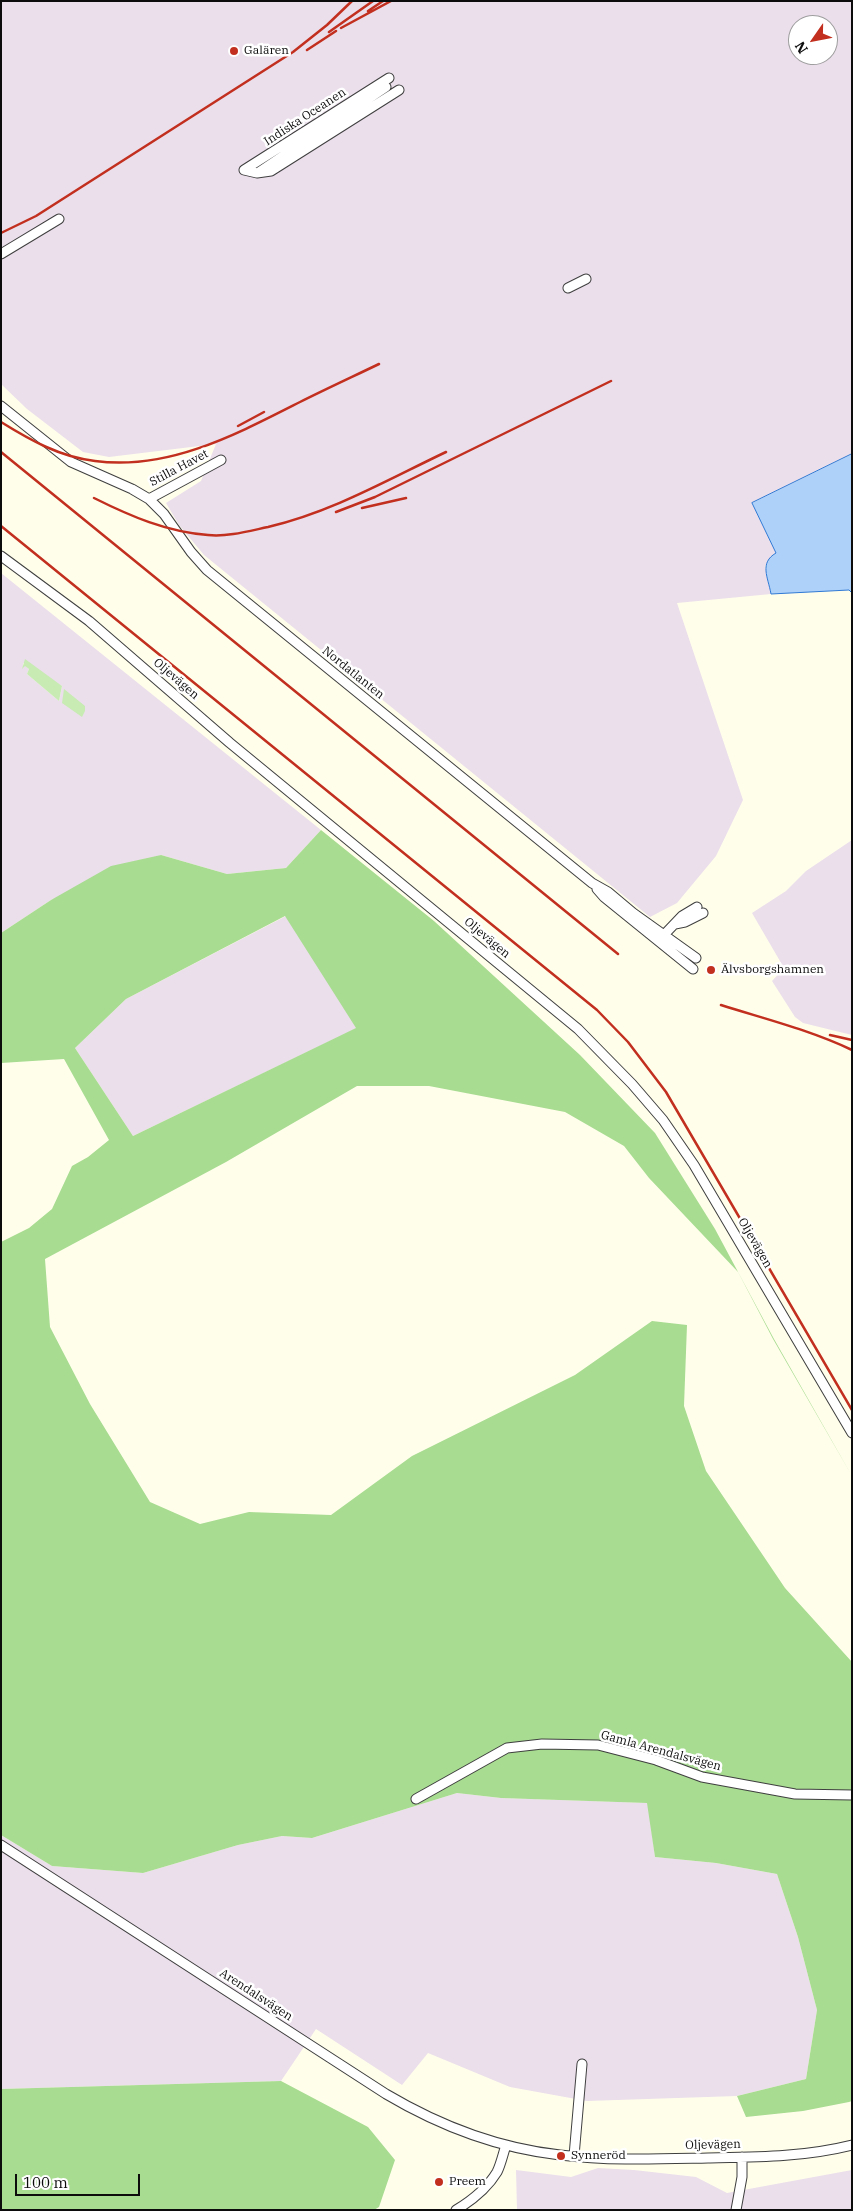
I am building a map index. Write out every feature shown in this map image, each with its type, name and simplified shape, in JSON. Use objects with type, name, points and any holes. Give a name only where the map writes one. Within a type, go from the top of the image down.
[{"type":"street","name":"Indiska Oceanen","points":[[257,173],[393,84]]},
{"type":"street","points":[[1,254],[58,219]]},
{"type":"street","points":[[568,288],[586,279]]},
{"type":"street","name":"Nordatlanten","points":[[1,406],[71,462],[150,499],[171,522],[191,552],[207,570],[592,883],[608,892],[632,913],[696,958]]},
{"type":"street","name":"Stilla Havet","points":[[150,499],[220,460]]},
{"type":"street","name":"Oljevägen","points":[[1,556],[88,621],[230,743],[578,1029],[632,1084],[663,1120],[694,1165],[852,1432]]},
{"type":"street","points":[[592,883],[604,897],[694,969]]},
{"type":"street","points":[[658,942],[674,924],[700,910]]},
{"type":"street","name":"Gamla Arendalsvägen","points":[[416,1799],[507,1748],[542,1744],[598,1745],[656,1760],[702,1777],[795,1794],[852,1795]]},
{"type":"street","name":"Arendalsvägen","points":[[1,1845],[386,2094],[444,2125],[506,2145]]},
{"type":"street","points":[[574,2156],[582,2064]]},
{"type":"street","points":[[456,2210],[473,2199],[492,2179],[498,2170],[506,2145]]},
{"type":"street","name":"Oljevägen","points":[[506,2145],[538,2152],[574,2156],[664,2158],[782,2156],[815,2153],[852,2145]]},
{"type":"street","points":[[736,2210],[742,2177],[742,2157]]},
{"type":"shaded area","points":[[1,1],[852,1],[852,454],[752,503],[776,553],[765,566],[771,594],[677,603],[743,800],[716,856],[677,903],[650,917],[204,555],[179,525],[166,503],[201,481],[216,444],[109,457],[83,452],[27,409],[1,384]]},
{"type":"shaded area","points":[[1,573],[321,830],[286,868],[227,874],[161,855],[51,900],[1,933]],"holes":[[[23,663],[62,686],[59,701],[27,674],[29,669],[25,665],[23,668]]]},
{"type":"shaded area","name":"Älvsborgshamnen","points":[[852,840],[852,1035],[803,1023],[795,1017],[772,981],[784,968],[752,913],[786,891],[806,871]]},
{"type":"shaded area","points":[[286,916],[357,1028],[133,1136],[75,1048],[126,999]]},
{"type":"shaded area","points":[[457,1793],[501,1798],[648,1803],[655,1857],[716,1863],[777,1874],[798,1937],[817,2010],[806,2079],[737,2096],[587,2101],[510,2087],[428,2053],[402,2085],[316,2029],[281,2081],[1,2089],[1,1835],[52,1866],[143,1873],[238,1845],[282,1836],[312,1838]]},
{"type":"shaded area","points":[[598,2168],[696,2177],[727,2193],[852,2170],[852,2210],[517,2210],[516,2170],[571,2177]]},
{"type":"green space","points":[[25,659],[62,686],[59,701],[27,674],[29,669],[25,666],[22,669]]},
{"type":"green space","points":[[64,689],[85,706],[82,717],[62,703]]},
{"type":"green space","points":[[321,830],[434,921],[580,1055],[655,1133],[715,1229],[774,1339],[852,1476],[773,1339],[738,1272],[649,1178],[624,1146],[565,1112],[429,1086],[357,1086],[226,1162],[45,1259],[50,1327],[90,1404],[150,1502],[200,1524],[249,1512],[331,1515],[412,1456],[575,1375],[652,1321],[687,1325],[684,1406],[706,1471],[785,1588],[852,1662],[852,2101],[803,2111],[746,2117],[737,2096],[806,2079],[817,2010],[798,1937],[777,1874],[716,1863],[655,1857],[647,1803],[501,1798],[457,1793],[312,1838],[282,1836],[238,1845],[143,1873],[52,1866],[1,1835],[1,1242],[29,1228],[52,1209],[72,1166],[88,1157],[109,1140],[64,1059],[1,1063],[1,933],[51,900],[111,866],[161,855],[227,874],[286,868]],"holes":[[[285,916],[356,1028],[133,1136],[75,1048],[126,999]]]},
{"type":"green space","points":[[281,2081],[368,2127],[395,2160],[379,2207],[374,2210],[1,2210],[1,2089]]},
{"type":"water","points":[[852,454],[852,593],[849,590],[771,594],[766,566],[771,557],[776,553],[752,503]]},
{"type":"railway","points":[[1,233],[36,216],[293,52],[327,25],[352,1]]},
{"type":"railway","points":[[329,32],[373,1]]},
{"type":"railway","points":[[368,11],[383,1]]},
{"type":"railway","points":[[341,28],[391,1]]},
{"type":"railway","points":[[307,50],[336,31]]},
{"type":"railway","points":[[1,422],[34,441],[70,456],[95,461],[122,463],[149,460],[175,455],[227,437],[379,364]]},
{"type":"railway","points":[[336,512],[375,497],[611,381]]},
{"type":"railway","points":[[238,426],[264,412]]},
{"type":"railway","points":[[1,452],[618,954]]},
{"type":"railway","points":[[94,498],[135,517],[163,527],[193,533],[231,534],[268,527],[315,513],[446,452]]},
{"type":"railway","points":[[362,508],[406,498]]},
{"type":"railway","points":[[1,526],[597,1010],[628,1042],[666,1092],[852,1410]]},
{"type":"railway","points":[[721,1005],[804,1031],[852,1050]]},
{"type":"railway","points":[[830,1035],[852,1040]]},
{"type":"place","name":"Galären","points":[[234,51]]},
{"type":"place","name":"Älvsborgshamnen","points":[[711,970]]},
{"type":"place","name":"Synneröd","points":[[561,2156]]},
{"type":"place","name":"Preem","points":[[439,2182]]}]
